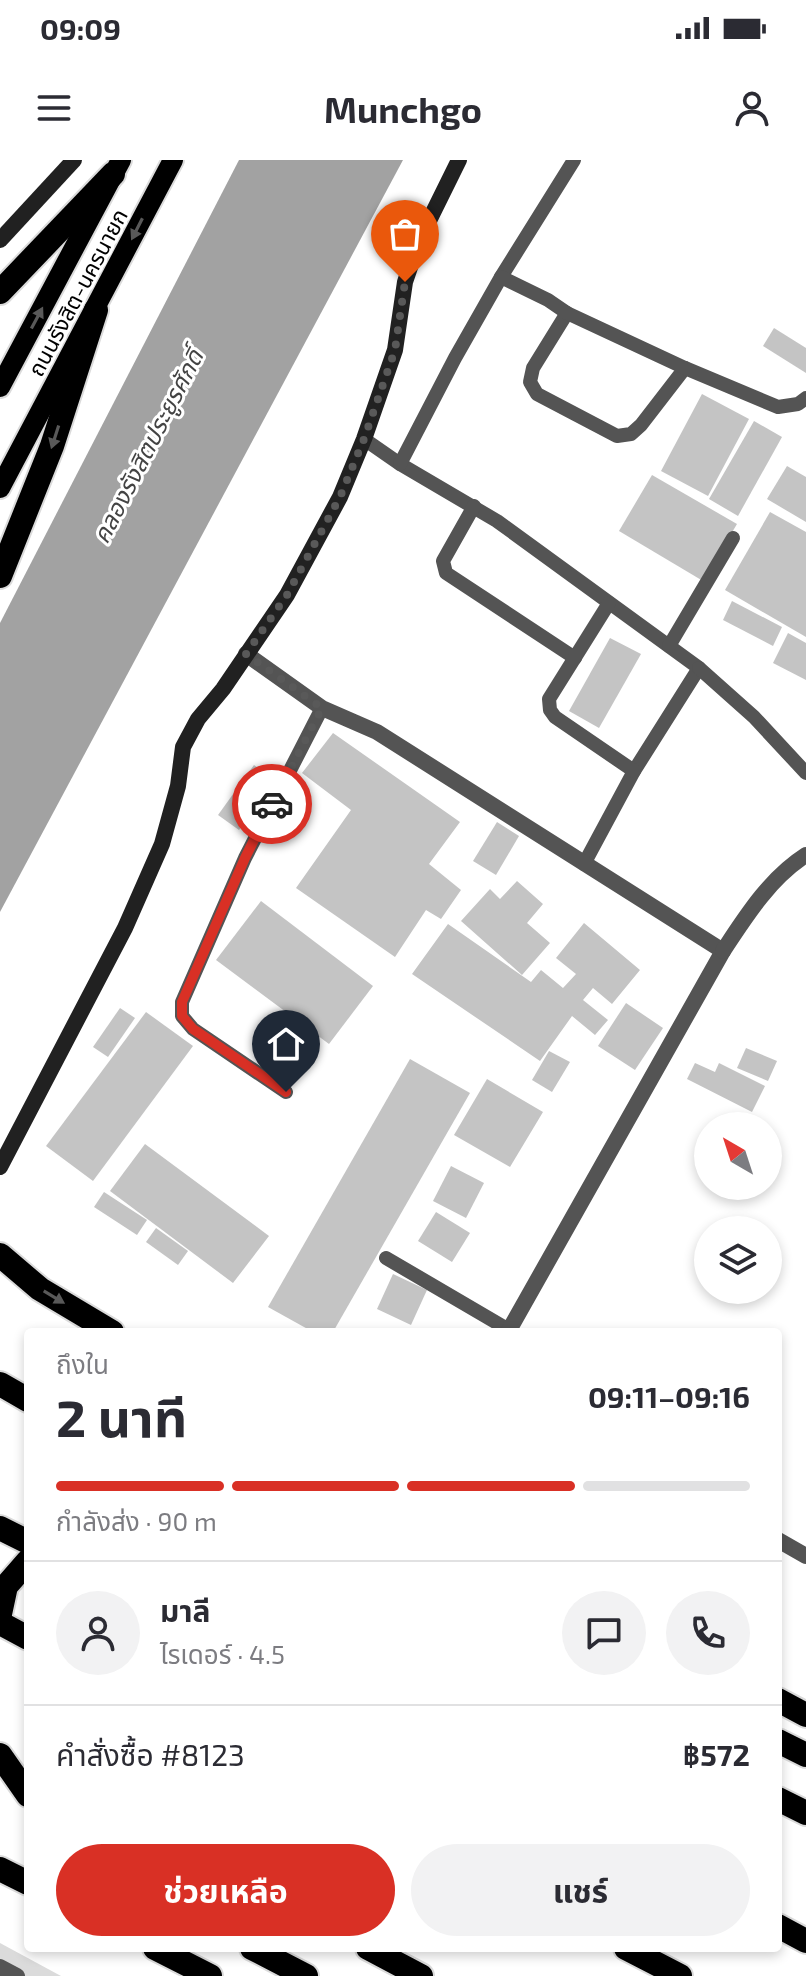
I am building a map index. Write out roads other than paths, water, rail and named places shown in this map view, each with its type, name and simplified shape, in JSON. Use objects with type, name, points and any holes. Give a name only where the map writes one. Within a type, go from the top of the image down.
[{"type":"highway","points":[[0,292],[117,167]]},
{"type":"highway","points":[[0,576],[52,446],[96,310]]},
{"type":"highway","points":[[0,1255],[40,1289],[105,1328]]},
{"type":"highway","points":[[0,1384],[24,1398]]},
{"type":"highway","points":[[0,1528],[24,1540]]},
{"type":"highway","points":[[0,1614],[6,1586],[24,1566]]},
{"type":"highway","points":[[0,1623],[24,1636]]},
{"type":"highway","points":[[782,1702],[806,1715]]},
{"type":"highway","points":[[782,1743],[806,1755]]},
{"type":"highway","points":[[0,1755],[24,1768]]},
{"type":"highway","points":[[0,1755],[24,1789]]},
{"type":"highway","points":[[782,1801],[806,1813]]},
{"type":"highway","points":[[0,1869],[24,1881]]},
{"type":"highway","points":[[782,1928],[806,1941]]},
{"type":"highway","points":[[163,1952],[210,1976]]},
{"type":"highway","points":[[260,1952],[306,1976]]},
{"type":"highway","points":[[376,1952],[421,1976]]},
{"type":"highway","points":[[634,1952],[680,1976]]},
{"type":"main road","name":"ถนนรังสิต-นครนายก","points":[[0,488],[173,160]]},
{"type":"main road","name":"ถนนรังสิต-นครนายก","points":[[0,387],[117,167]]},
{"type":"street","points":[[0,240],[74,160]]},
{"type":"street","points":[[0,1167],[125,928],[156,858],[178,786],[183,747],[198,719],[223,689],[287,595],[340,497],[395,350],[405,282],[419,241],[459,160]]},
{"type":"street","points":[[246,654],[322,708],[377,732],[723,951]]},
{"type":"street","points":[[511,1328],[723,951],[755,903],[806,855]]},
{"type":"street","points":[[782,1542],[806,1556]]},
{"type":"street","points":[[0,1967],[17,1976]]},
{"type":"lane","points":[[400,464],[501,277],[574,160]]},
{"type":"lane","points":[[501,277],[567,313],[778,407],[798,404],[806,398]]},
{"type":"lane","points":[[567,313],[533,368],[530,382],[537,394],[617,436],[631,434],[641,425],[685,368]]},
{"type":"lane","points":[[364,439],[400,464],[474,506],[699,668],[754,717],[806,773]]},
{"type":"lane","points":[[474,506],[443,561],[446,573],[575,658]]},
{"type":"lane","points":[[669,646],[733,538]]},
{"type":"lane","points":[[609,603],[549,699],[550,710],[555,717],[634,771]]},
{"type":"lane","points":[[584,864],[634,771],[699,668]]},
{"type":"lane","points":[[286,1092],[193,1029],[182,1016],[182,1002],[245,858],[322,708]]},
{"type":"lane","points":[[386,1258],[504,1328]]},
{"type":"water","name":"คลองรังสิตประยูรศักดิ์","points":[[239,160],[403,160],[0,912],[0,623]]}]
